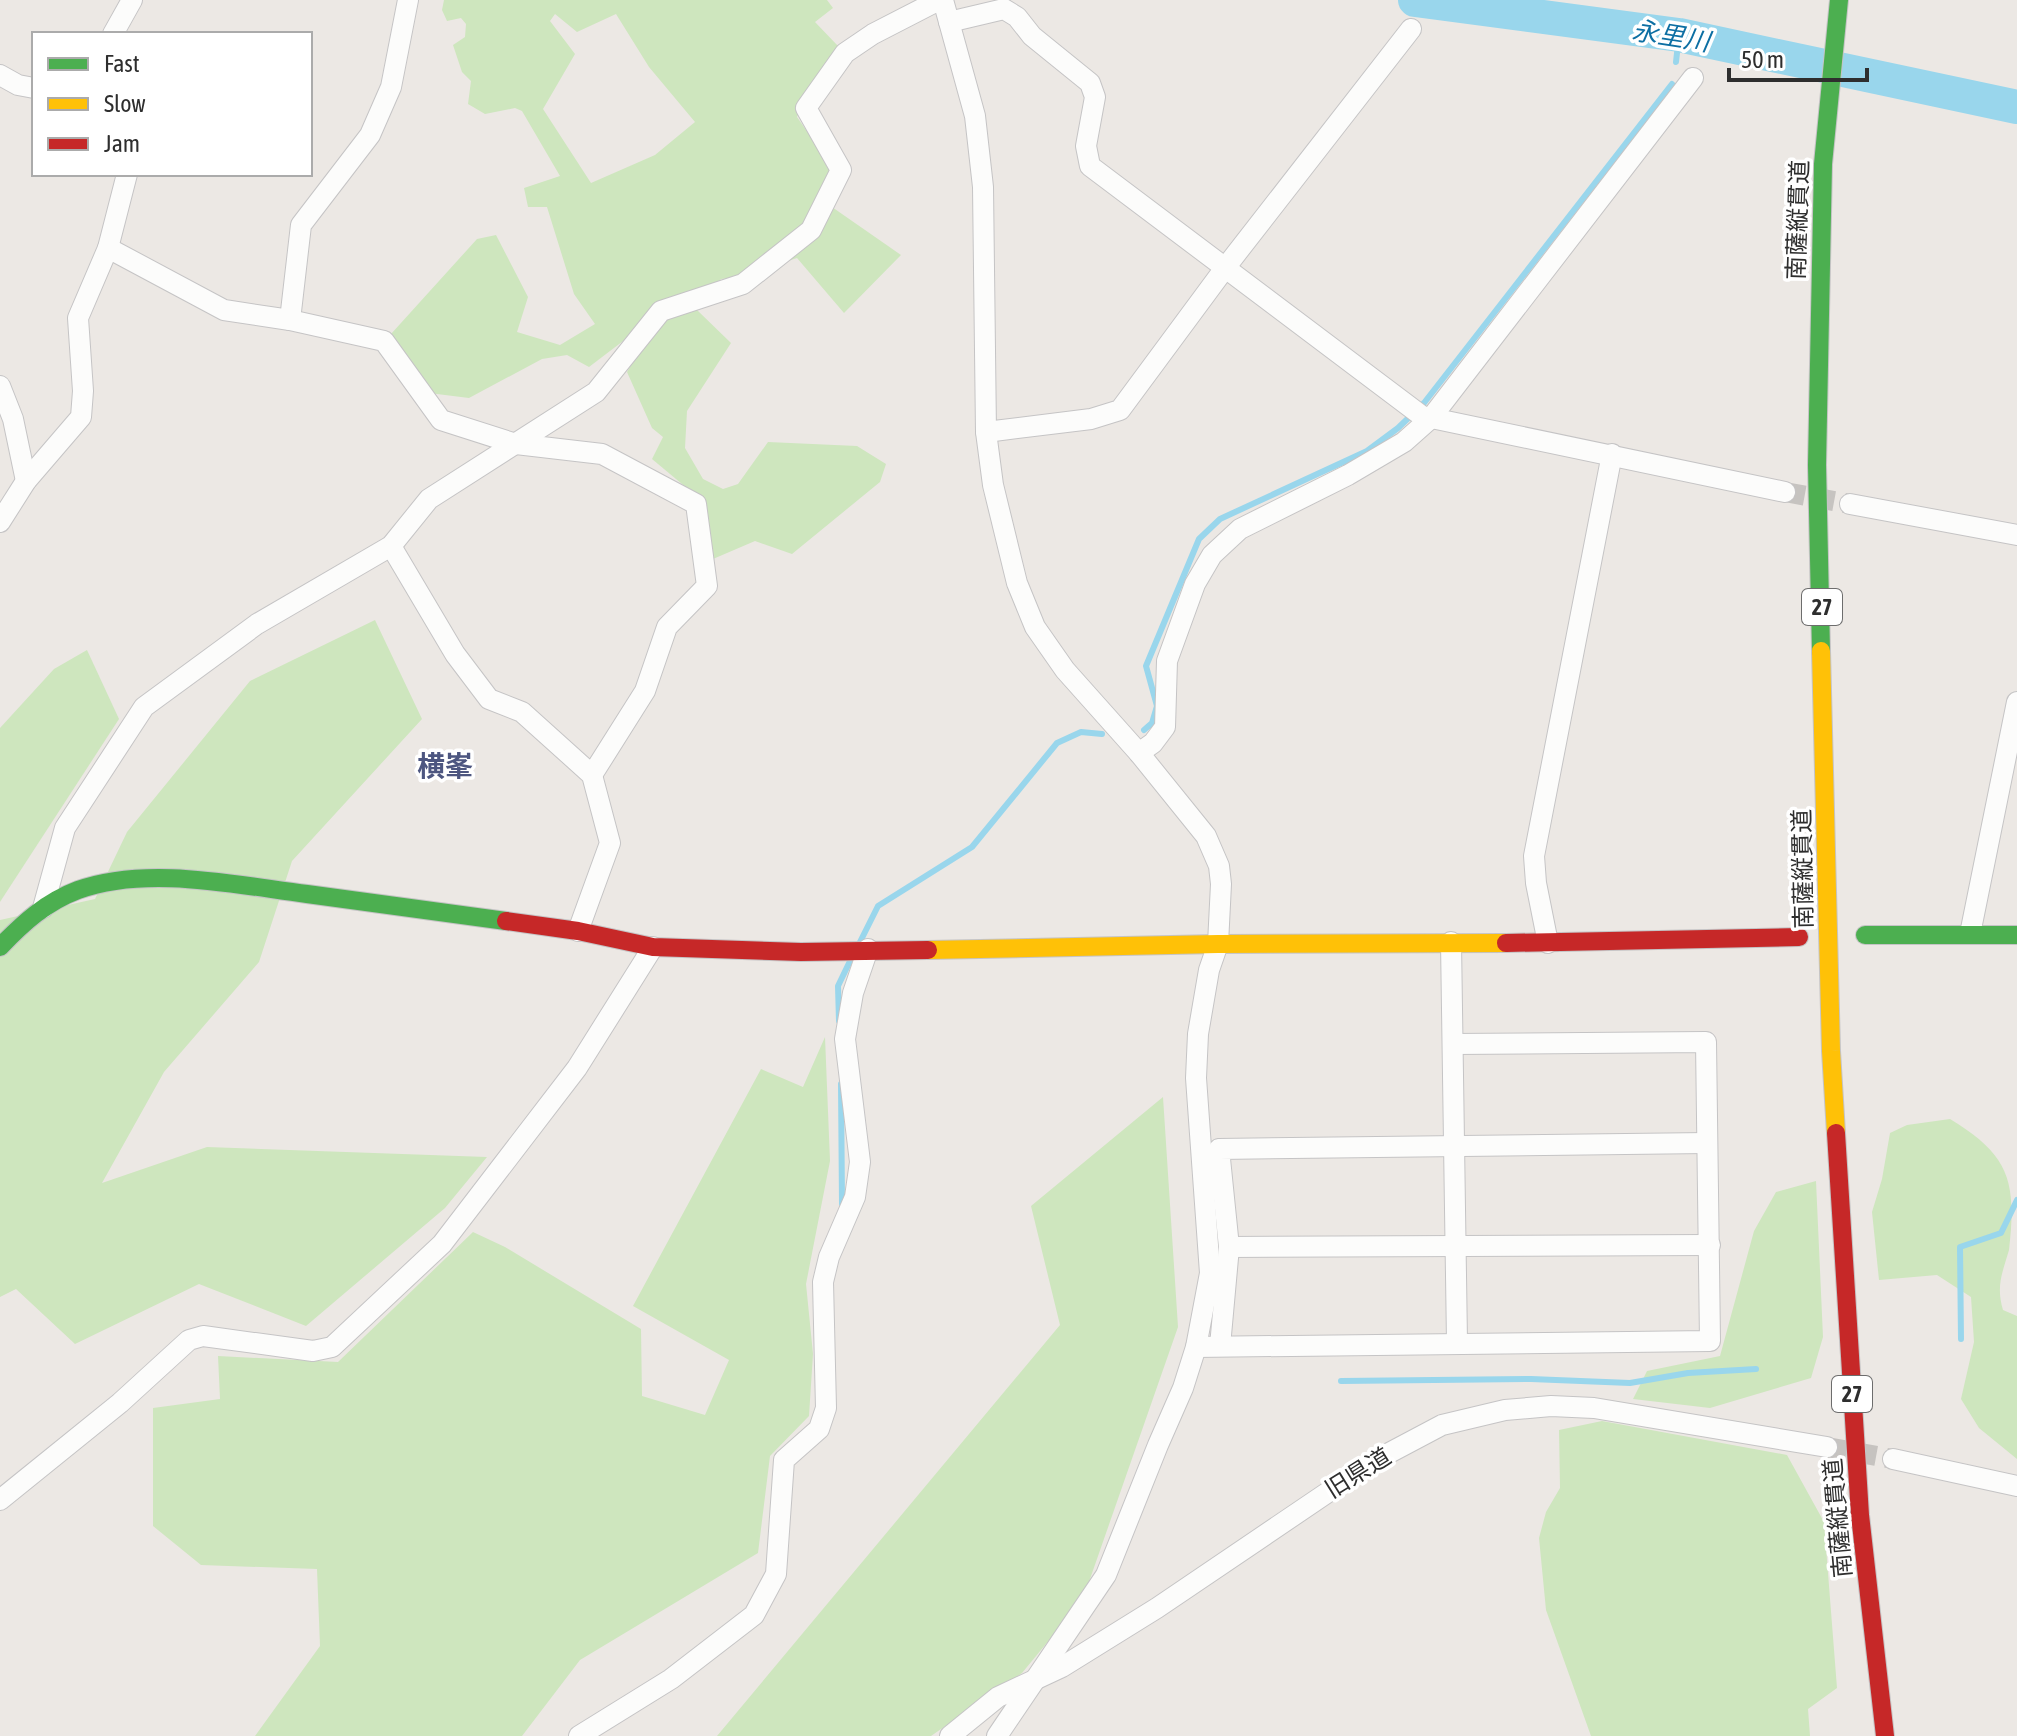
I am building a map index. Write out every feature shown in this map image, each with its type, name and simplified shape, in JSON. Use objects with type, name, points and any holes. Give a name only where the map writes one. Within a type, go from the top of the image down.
[{"type":"street","points":[[114,32],[132,0]]},
{"type":"street","points":[[290,320],[301,225],[370,135],[391,87],[408,0]]},
{"type":"street","points":[[43,908],[65,828],[144,707],[257,624],[391,546],[429,499],[596,392],[661,311],[743,284],[811,230],[841,170],[806,108],[845,53],[873,34],[941,0],[975,116],[983,187],[986,432],[993,485],[1017,583],[1035,627],[1065,670],[1139,753],[1206,836],[1219,866],[1221,884],[1218,944],[1209,970],[1198,1034],[1196,1078],[1210,1273],[1196,1347],[1183,1388],[1106,1575],[997,1736]]},
{"type":"street","name":"南薩縦貫道","points":[[1839,0],[1823,164],[1817,465],[1831,1051],[1860,1515],[1885,1736]]},
{"type":"street","points":[[949,22],[1004,9],[1017,17],[1032,36],[1090,83],[1095,97],[1086,146],[1090,166],[1421,414],[1785,492]]},
{"type":"street","points":[[986,432],[1091,419],[1120,410],[1225,268],[1411,29]]},
{"type":"street","points":[[0,75],[18,85],[32,88]]},
{"type":"street","points":[[1139,753],[1153,743],[1165,727],[1167,661],[1195,584],[1212,555],[1240,529],[1360,469],[1404,442],[1421,414],[1693,78]]},
{"type":"street","points":[[0,522],[26,481],[81,417],[83,391],[78,318],[108,248],[126,176]]},
{"type":"street","points":[[108,248],[224,310],[290,320],[384,341],[441,420],[516,444],[602,454],[696,504],[707,586],[667,627],[645,691],[592,775]]},
{"type":"street","points":[[0,386],[13,419],[26,481]]},
{"type":"street","points":[[1548,943],[1534,856],[1612,454]]},
{"type":"street","points":[[1850,504],[2017,535]]},
{"type":"street","points":[[391,546],[455,654],[489,699],[522,712],[592,775],[610,843],[578,931]]},
{"type":"street","points":[[1970,934],[2017,702]]},
{"type":"street","points":[[0,947],[43,908],[77,891],[110,881],[169,879],[210,881],[578,931],[653,947],[801,952],[1799,937]]},
{"type":"street","points":[[1865,935],[2017,935]]},
{"type":"street","points":[[1451,942],[1457,1342]]},
{"type":"street","points":[[0,1500],[120,1403],[189,1340],[203,1336],[313,1351],[332,1347],[442,1244],[577,1068],[653,947]]},
{"type":"street","points":[[579,1736],[671,1679],[730,1635],[754,1615],[776,1574],[784,1460],[819,1429],[826,1408],[823,1282],[829,1257],[855,1197],[860,1162],[845,1039],[858,949]]},
{"type":"street","points":[[1196,1347],[1710,1341],[1706,1042],[1453,1044]]},
{"type":"street","points":[[1220,1346],[1229,1247],[1219,1149],[1707,1143]]},
{"type":"street","points":[[1229,1247],[1710,1245]]},
{"type":"street","name":"旧県道","points":[[950,1736],[998,1697],[1062,1667],[1157,1608],[1374,1461],[1442,1425],[1505,1410],[1551,1406],[1594,1408],[1827,1447]]},
{"type":"street","points":[[1893,1459],[2017,1486]]},
{"type":"green space","points":[[444,0],[827,0],[833,8],[815,22],[838,46],[811,85],[797,117],[833,169],[819,198],[901,255],[844,313],[797,258],[740,277],[721,279],[697,310],[731,343],[687,411],[685,448],[703,479],[723,489],[738,484],[768,442],[857,446],[886,464],[880,482],[792,554],[755,541],[713,559],[688,489],[652,459],[663,437],[652,428],[627,372],[642,346],[631,335],[589,367],[567,355],[542,359],[469,398],[429,393],[391,334],[477,239],[496,235],[528,297],[517,332],[560,345],[595,324],[574,294],[547,207],[528,207],[524,188],[560,176],[522,111],[515,108],[485,114],[468,104],[471,81],[462,72],[453,45],[465,37],[466,24],[461,18],[447,21],[442,10]],"holes":[[[555,14],[577,32],[616,14],[649,67],[695,122],[655,155],[591,183],[543,109],[575,54],[550,21]]]},
{"type":"green space","points":[[375,620],[422,719],[292,861],[259,962],[164,1072],[102,1183],[207,1147],[487,1157],[445,1208],[306,1326],[199,1284],[75,1344],[16,1289],[0,1297],[0,920],[95,899],[127,832],[250,681]]},
{"type":"green space","points":[[87,650],[119,719],[0,902],[0,728],[54,669]]},
{"type":"green space","points":[[825,1037],[830,1161],[806,1284],[813,1354],[809,1416],[770,1456],[758,1553],[580,1660],[522,1736],[255,1736],[320,1646],[317,1569],[201,1565],[153,1526],[153,1408],[220,1399],[218,1356],[338,1362],[473,1232],[505,1247],[641,1329],[642,1396],[705,1415],[729,1360],[633,1306],[761,1069],[803,1087]]},
{"type":"green space","points":[[1163,1097],[1178,1327],[1083,1599],[1022,1673],[931,1736],[717,1736],[1060,1325],[1031,1206]]},
{"type":"green space","points":[[1950,1119],[1970,1132],[1997,1158],[2009,1187],[2009,1250],[2000,1294],[2003,1310],[2017,1316],[2017,1459],[1979,1428],[1961,1399],[1974,1342],[1971,1297],[1937,1275],[1879,1280],[1872,1212],[1882,1179],[1890,1133],[1907,1125]]},
{"type":"green space","points":[[1816,1181],[1823,1337],[1811,1378],[1710,1408],[1633,1399],[1647,1371],[1720,1356],[1754,1231],[1776,1192]]},
{"type":"green space","points":[[1602,1421],[1787,1455],[1824,1522],[1837,1688],[1808,1709],[1810,1736],[1591,1736],[1546,1610],[1539,1538],[1546,1512],[1560,1488],[1559,1430]]},
{"type":"waterway","name":"永里川","points":[[1415,0],[1679,35],[2017,107]]},
{"type":"waterway","points":[[1676,62],[1679,35]]},
{"type":"waterway","points":[[1144,730],[1152,723],[1157,706],[1146,666],[1199,539],[1220,519],[1367,451],[1424,403],[1672,84]]},
{"type":"waterway","points":[[860,942],[878,906],[972,847],[1057,743],[1081,732],[1102,734]]},
{"type":"waterway","points":[[839,1021],[838,986],[851,959]]},
{"type":"waterway","points":[[841,1084],[842,1204]]},
{"type":"waterway","points":[[1961,1339],[1960,1247],[2001,1233],[2017,1200]]},
{"type":"waterway","points":[[1341,1381],[1531,1379],[1630,1383],[1688,1373],[1756,1369]]},
{"type":"tunnel","points":[[1785,492],[1850,504]]},
{"type":"tunnel","points":[[1827,1447],[1893,1459]]},
{"type":"traffic: fast","points":[[1821,651],[1817,465],[1823,164],[1839,0]]},
{"type":"traffic: fast","points":[[0,947],[36,914],[66,895],[105,883],[133,879],[222,882],[506,921]]},
{"type":"traffic: fast","points":[[1865,935],[2017,935]]},
{"type":"traffic: slow","points":[[1821,651],[1831,1051],[1836,1133]]},
{"type":"traffic: slow","points":[[928,950],[1218,944],[1506,943]]},
{"type":"traffic: jam","points":[[506,921],[578,931],[653,947],[801,952],[928,950]]},
{"type":"traffic: jam","points":[[1506,943],[1799,937]]},
{"type":"traffic: jam","points":[[1836,1133],[1860,1515],[1885,1736]]},
{"type":"district","name":"横峯","points":[[445,766]]}]
